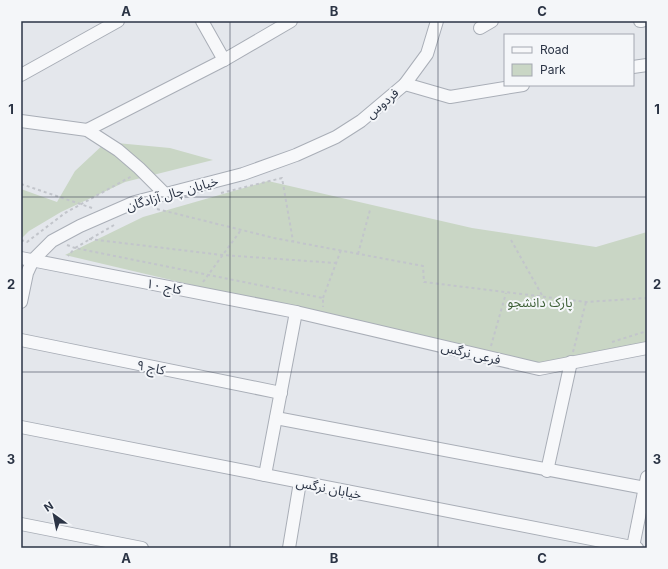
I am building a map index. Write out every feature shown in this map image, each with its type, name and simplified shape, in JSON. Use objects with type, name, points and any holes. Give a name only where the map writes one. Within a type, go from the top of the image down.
[{"type":"street","points":[[21,75],[118,21]]},
{"type":"street","points":[[202,21],[224,60]]},
{"type":"street","points":[[86,130],[224,60],[291,21]]},
{"type":"street","name":"فردوس","points":[[296,155],[336,137],[361,121],[405,84],[427,54],[436,21]]},
{"type":"street","points":[[480,28],[492,21]]},
{"type":"street","points":[[634,67],[647,65]]},
{"type":"street","points":[[405,84],[450,97],[517,86]]},
{"type":"street","points":[[21,121],[86,130],[118,150],[139,168],[165,194]]},
{"type":"street","name":"خیابان چال آزادگان","points":[[21,302],[27,273],[27,259],[52,241],[80,226],[135,202],[243,174],[296,155]]},
{"type":"street","name":"کاج ۱۰","points":[[27,259],[296,312]]},
{"type":"street","points":[[265,475],[296,312]]},
{"type":"street","name":"فرعی نرگس","points":[[296,312],[539,369],[647,348]]},
{"type":"street","name":"کاج ۹","points":[[21,340],[281,393]]},
{"type":"street","points":[[547,471],[571,362]]},
{"type":"street","points":[[276,418],[547,471],[646,483],[635,548]]},
{"type":"street","name":"خیابان نرگس","points":[[21,427],[635,548]]},
{"type":"street","points":[[289,548],[300,482]]},
{"type":"street","points":[[21,524],[142,548]]},
{"type":"path","points":[[21,240],[27,242],[65,213],[132,176],[127,172]]},
{"type":"path","points":[[215,194],[282,178],[294,241]]},
{"type":"path","points":[[21,184],[106,214]]},
{"type":"path","points":[[151,210],[163,207]]},
{"type":"path","points":[[156,208],[241,230],[423,266],[424,282],[586,302],[647,298]]},
{"type":"path","points":[[358,254],[370,210]]},
{"type":"path","points":[[58,266],[75,248],[119,223]]},
{"type":"path","points":[[198,293],[207,274],[241,230]]},
{"type":"path","points":[[89,240],[222,255],[336,263]]},
{"type":"path","points":[[511,240],[543,297]]},
{"type":"path","points":[[52,241],[75,248],[323,298]]},
{"type":"path","points":[[322,311],[323,298],[341,250]]},
{"type":"path","points":[[489,358],[506,293]]},
{"type":"path","points":[[580,352],[573,354],[586,302]]},
{"type":"path","points":[[610,343],[647,331]]},
{"type":"green space","points":[[106,142],[170,148],[213,160],[125,182],[61,212],[29,231],[21,239],[21,189],[57,202],[75,171]]},
{"type":"green space","name":"پارک دانشجو","points":[[268,181],[472,228],[596,247],[647,232],[647,345],[540,367],[65,255],[143,217]]}]
